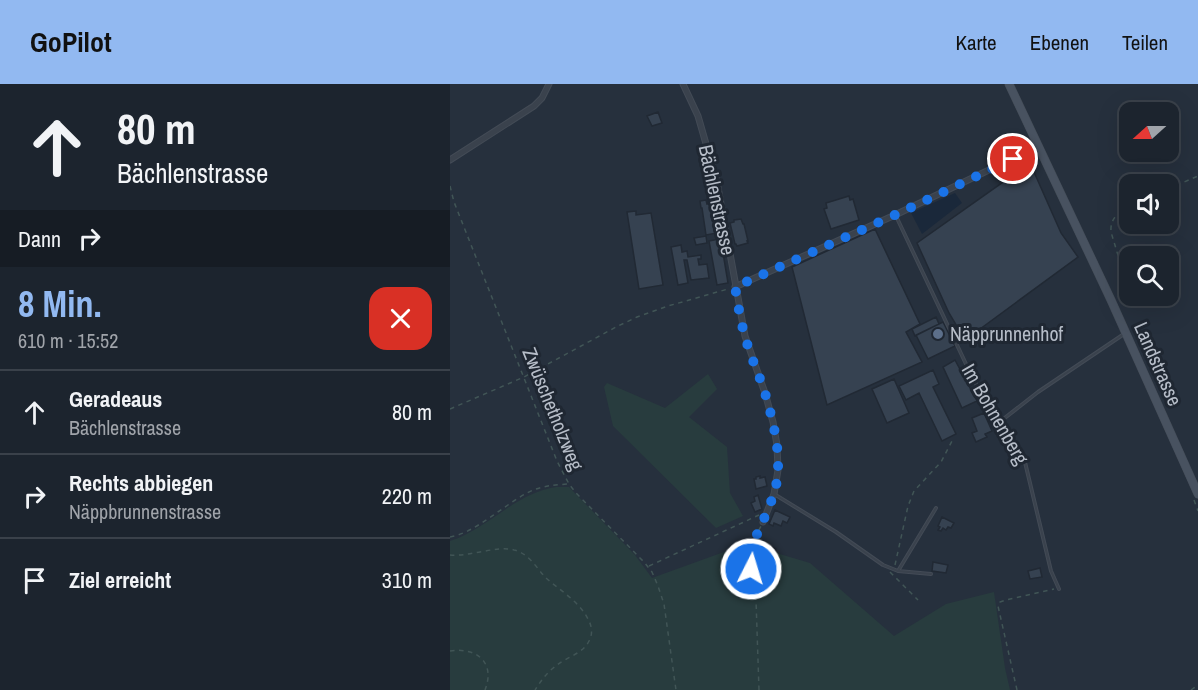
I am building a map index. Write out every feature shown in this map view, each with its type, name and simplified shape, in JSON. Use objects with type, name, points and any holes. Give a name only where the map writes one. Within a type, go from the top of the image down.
[{"type":"main road","name":"Landstrasse","points":[[1009,84],[1112,300],[1198,494]]},
{"type":"street","points":[[450,160],[534,106],[542,98],[549,84]]},
{"type":"street","name":"Bächlenstrasse","points":[[683,84],[698,116],[717,182],[745,336],[773,422],[778,470],[774,494],[764,519]]},
{"type":"street","points":[[735,287],[895,215],[1039,146]]},
{"type":"lane","name":"Im Bohnenberg","points":[[895,215],[997,424],[1004,434],[1016,443],[1024,458],[1051,571],[1059,589]]},
{"type":"lane","points":[[997,424],[1038,392],[1126,333]]},
{"type":"lane","points":[[774,494],[884,565],[898,571],[931,574]]},
{"type":"lane","points":[[898,571],[936,508]]},
{"type":"path","points":[[1179,184],[1198,176]]},
{"type":"path","name":"Zwüschetholzweg","points":[[450,186],[454,202],[557,460],[569,483],[648,567],[657,582],[664,603],[676,690]]},
{"type":"path","points":[[1112,300],[1123,293],[1126,282],[1111,224],[1119,213]]},
{"type":"path","points":[[450,409],[524,377],[637,317],[735,287]]},
{"type":"path","points":[[894,569],[908,506],[914,491],[941,462],[952,441]]},
{"type":"path","points":[[450,537],[467,531],[531,491],[569,483]]},
{"type":"path","points":[[648,567],[761,514],[764,519],[752,543],[750,558],[756,600],[759,690]]},
{"type":"path","points":[[450,555],[507,549],[519,551],[587,616],[592,630],[588,643],[577,653],[556,665],[535,690]]},
{"type":"path","points":[[884,565],[918,600]]},
{"type":"path","points":[[1017,690],[998,606],[1000,602],[1006,600],[1059,589]]},
{"type":"path","points":[[450,651],[467,650],[479,656],[488,672],[485,690]]},
{"type":"path","points":[[1191,690],[1198,686]]},
{"type":"green space","points":[[708,374],[717,389],[689,417],[727,447],[730,493],[743,516],[716,528],[613,426],[604,387],[607,383],[665,408]]},
{"type":"green space","points":[[556,487],[569,487],[635,555],[652,578],[746,544],[810,563],[894,636],[946,604],[994,592],[1010,690],[450,690],[450,541],[477,528],[527,496]]},
{"type":"water","points":[[955,193],[962,203],[922,234],[911,213]]},
{"type":"building","points":[[658,112],[662,123],[652,126],[647,116]]},
{"type":"building","points":[[1030,163],[1061,233],[1078,257],[965,340],[949,313],[917,243]]},
{"type":"building","points":[[849,196],[850,200],[853,199],[859,220],[831,229],[824,209],[827,208],[826,203]]},
{"type":"building","points":[[706,200],[707,204],[716,202],[723,232],[706,235],[700,201]]},
{"type":"building","points":[[636,211],[636,215],[651,213],[663,285],[639,289],[627,212]]},
{"type":"building","points":[[741,219],[748,243],[737,246],[730,223]]},
{"type":"building","points":[[875,229],[920,324],[906,332],[922,362],[827,405],[792,267]]},
{"type":"building","points":[[706,236],[707,243],[696,245],[694,238]]},
{"type":"building","points":[[724,238],[727,252],[723,253],[728,283],[717,285],[709,241]]},
{"type":"building","points":[[681,245],[682,252],[687,251],[688,257],[701,255],[701,259],[698,259],[699,265],[707,264],[709,278],[691,280],[687,260],[684,260],[688,283],[678,285],[671,247]]},
{"type":"building","points":[[936,317],[939,324],[915,336],[912,329]]},
{"type":"building","points":[[943,322],[955,346],[928,359],[916,335]]},
{"type":"building","points":[[955,360],[977,401],[962,408],[943,367]]},
{"type":"building","points":[[933,370],[939,384],[933,387],[956,434],[942,441],[919,393],[906,400],[899,386]]},
{"type":"building","points":[[894,379],[909,413],[887,423],[872,389]]},
{"type":"building","points":[[984,413],[992,431],[985,434],[987,437],[976,442],[972,433],[977,431],[972,418]]},
{"type":"building","points":[[760,476],[760,478],[765,477],[767,486],[756,489],[754,479]]},
{"type":"building","points":[[758,495],[762,509],[755,512],[751,503]]},
{"type":"building","points":[[775,510],[790,517],[787,523],[783,521],[781,526],[774,523],[773,526],[769,524]]},
{"type":"building","points":[[942,517],[954,523],[951,528],[938,530]]},
{"type":"building","points":[[762,541],[776,549],[772,555],[758,546]]},
{"type":"building","points":[[933,562],[948,565],[946,573],[932,571]]},
{"type":"building","points":[[1040,568],[1042,577],[1030,579],[1028,571]]},
{"type":"place","name":"Näpprunnenhof","points":[[938,334]]},
{"type":"route","points":[[751,569],[752,543],[774,494],[778,470],[777,445],[765,393],[745,336],[735,287],[1013,159]]}]
